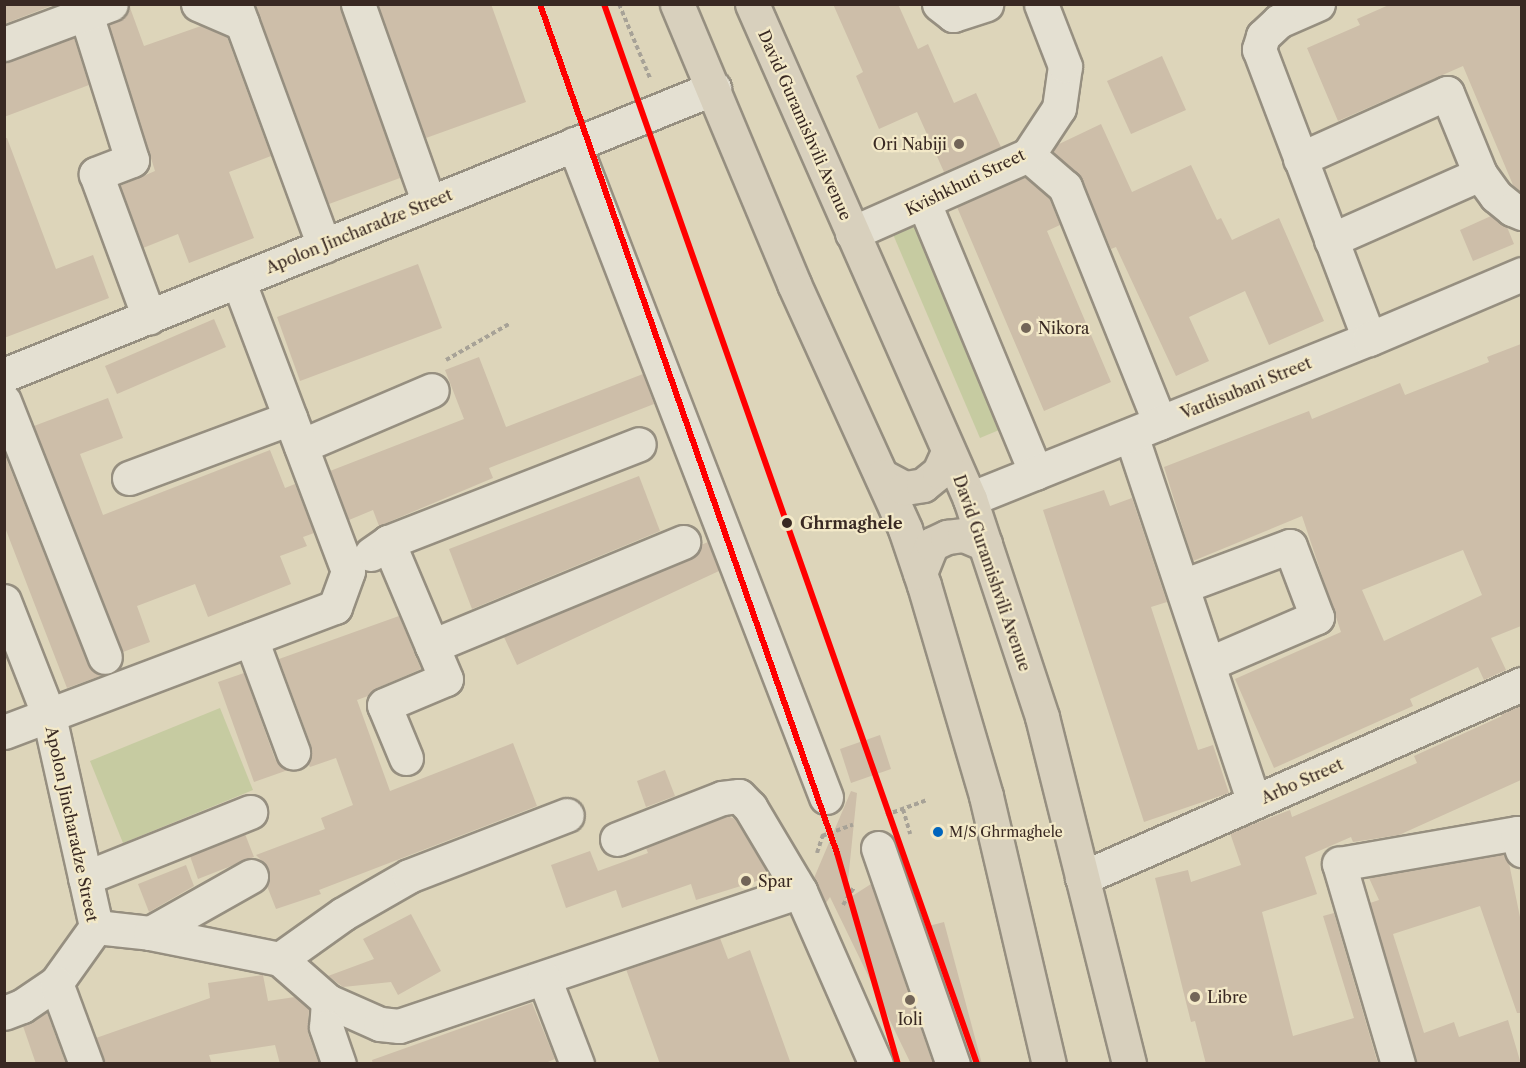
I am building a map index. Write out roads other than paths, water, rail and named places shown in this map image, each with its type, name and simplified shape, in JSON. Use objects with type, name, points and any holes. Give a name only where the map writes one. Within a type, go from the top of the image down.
[{"type":"main road","points":[[677,4],[799,295],[882,476],[920,573],[986,796],[1049,1064]]},
{"type":"main road","name":"David Guramishvili Avenue","points":[[752,4],[970,500],[1042,717],[1130,1064]]},
{"type":"main road","points":[[882,476],[905,488],[923,485],[939,472],[948,452]]},
{"type":"main road","points":[[920,573],[932,544],[947,537],[964,535],[985,544]]},
{"type":"street","points":[[198,4],[238,14],[324,246]]},
{"type":"street","points":[[358,4],[429,203]]},
{"type":"street","points":[[939,4],[953,15],[986,4]]},
{"type":"street","name":"Kvishkhuti Street","points":[[852,233],[1028,155],[1059,108],[1065,66],[1041,4]]},
{"type":"street","points":[[1317,4],[1279,21],[1263,36],[1259,49],[1369,339]]},
{"type":"street","points":[[4,44],[98,9],[132,160],[96,174],[149,317]]},
{"type":"street","name":"Apolon Jincharadze Street","points":[[4,375],[714,88]]},
{"type":"street","points":[[1300,159],[1447,93],[1480,174],[1496,196],[1521,213]]},
{"type":"street","points":[[574,144],[826,798]]},
{"type":"street","points":[[1028,155],[1065,187],[1145,429],[1183,586],[1254,802]]},
{"type":"street","points":[[1331,240],[1480,174]]},
{"type":"street","points":[[924,203],[1036,473]]},
{"type":"street","name":"Vardisubani Street","points":[[970,500],[1369,339],[1521,274]]},
{"type":"street","points":[[238,280],[348,571]]},
{"type":"street","points":[[129,478],[296,432],[432,390]]},
{"type":"street","points":[[4,400],[105,657]]},
{"type":"street","points":[[4,732],[335,606],[348,571],[388,542],[639,444]]},
{"type":"street","points":[[388,542],[446,679],[384,705],[406,758]]},
{"type":"street","points":[[432,646],[683,542]]},
{"type":"street","points":[[1183,586],[1290,546],[1317,617],[1210,663]]},
{"type":"street","name":"Apolon Jincharadze Street","points":[[4,602],[49,716],[96,927],[56,982],[22,1006],[4,1013]]},
{"type":"street","points":[[251,639],[293,752]]},
{"type":"street","name":"Arbo Street","points":[[1082,878],[1521,684]]},
{"type":"street","points":[[617,838],[722,798],[739,796],[750,807],[800,891],[876,1064]]},
{"type":"street","points":[[85,878],[250,812]]},
{"type":"street","points":[[280,959],[343,914],[409,876],[567,815]]},
{"type":"street","points":[[1398,1064],[1339,864],[1517,833],[1521,850]]},
{"type":"street","points":[[878,848],[953,1064]]},
{"type":"street","points":[[150,933],[251,876]]},
{"type":"street","points":[[96,927],[150,933],[280,959],[328,1001],[380,1024],[399,1026],[800,891]]},
{"type":"street","points":[[544,978],[577,1064]]},
{"type":"street","points":[[56,982],[86,1064]]},
{"type":"street","points":[[328,1001],[326,1028],[339,1064]]},
{"type":"place","name":"Ori Nabiji","points":[[959,144]]},
{"type":"place","name":"Nikora","points":[[1026,328]]},
{"type":"place","name":"Ghrmaghele","points":[[787,523]]},
{"type":"place","name":"M/S Ghrmaghele","points":[[938,832]]},
{"type":"place","name":"Spar","points":[[746,881]]},
{"type":"place","name":"Libre","points":[[1195,997]]},
{"type":"place","name":"Ioli","points":[[910,1000]]}]
